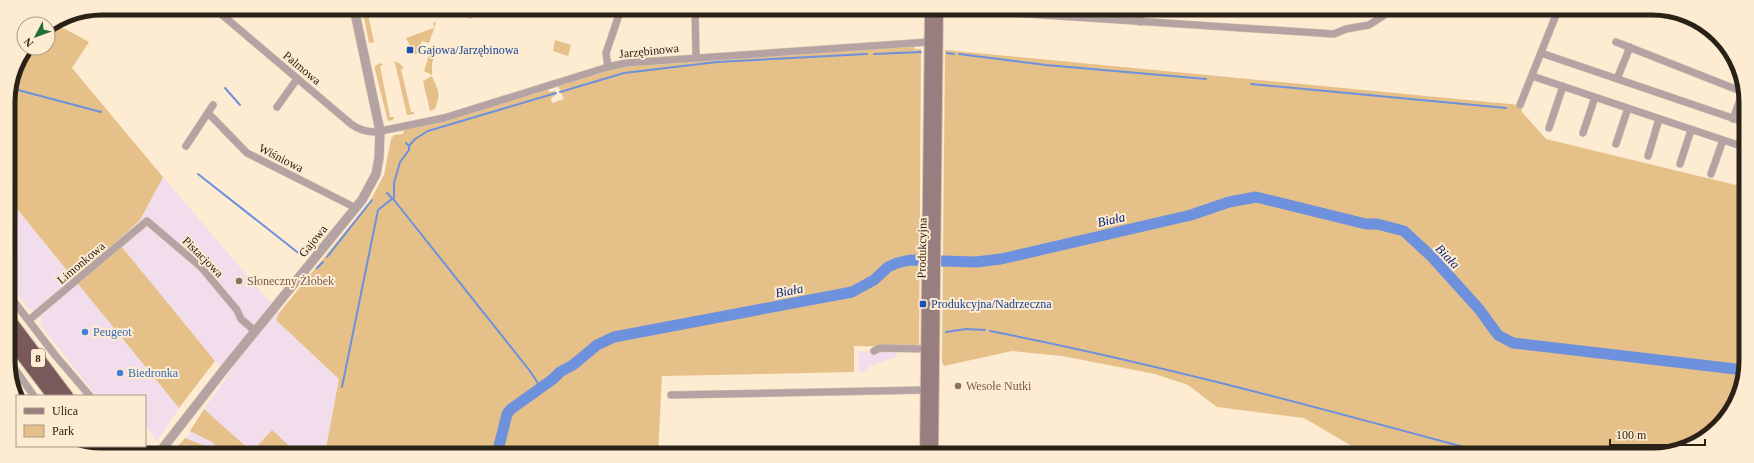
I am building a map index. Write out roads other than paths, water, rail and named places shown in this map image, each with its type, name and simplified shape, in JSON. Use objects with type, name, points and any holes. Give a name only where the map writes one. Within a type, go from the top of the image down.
[{"type":"highway","name":"8","points":[[15,326],[67,395]]},
{"type":"highway","name":"8","points":[[15,346],[52,395]]},
{"type":"main road","points":[[931,15],[933,43]]},
{"type":"main road","points":[[933,43],[937,15]]},
{"type":"main road","name":"Produkcyjna","points":[[933,43],[931,248],[933,448]]},
{"type":"main road","name":"Produkcyjna","points":[[925,448],[926,348],[931,267]]},
{"type":"street","name":"Palmowa","points":[[222,15],[356,128],[369,132],[380,131]]},
{"type":"street","name":"Gajowa","points":[[163,448],[255,331],[356,208],[370,188],[376,174],[380,152],[380,131],[355,15]]},
{"type":"street","points":[[608,67],[606,54],[618,15]]},
{"type":"street","points":[[695,15],[696,57]]},
{"type":"street","points":[[1041,15],[1334,34],[1346,28],[1369,25],[1383,16]]},
{"type":"street","points":[[1140,22],[1141,15]]},
{"type":"street","points":[[1520,105],[1556,15]]},
{"type":"street","points":[[1616,42],[1738,88]]},
{"type":"street","name":"Jarzębinowa","points":[[380,131],[444,118],[608,67],[626,63],[696,57],[933,43]]},
{"type":"street","points":[[1618,79],[1630,47]]},
{"type":"street","points":[[1541,53],[1739,121]]},
{"type":"street","points":[[1532,76],[1739,145]]},
{"type":"street","points":[[276,107],[298,79]]},
{"type":"street","points":[[1549,128],[1563,86]]},
{"type":"street","points":[[1583,133],[1595,97]]},
{"type":"street","points":[[1733,119],[1739,103]]},
{"type":"street","points":[[186,146],[213,105]]},
{"type":"street","points":[[1616,144],[1628,108]]},
{"type":"street","name":"Wiśniowa","points":[[208,113],[247,153],[356,208]]},
{"type":"street","points":[[1648,156],[1659,119]]},
{"type":"street","points":[[1680,164],[1691,130]]},
{"type":"street","points":[[1711,174],[1723,140]]},
{"type":"street","name":"Pistacjowa","points":[[147,222],[201,267],[237,310],[242,319],[255,331]]},
{"type":"street","name":"Limonkowa","points":[[28,320],[147,222]]},
{"type":"street","points":[[15,303],[89,395]]},
{"type":"street","points":[[874,351],[880,348],[926,348]]},
{"type":"street","points":[[16,370],[33,395]]},
{"type":"street","points":[[671,395],[926,390]]},
{"type":"waterway","points":[[874,54],[921,52]]},
{"type":"waterway","points":[[947,53],[954,54]]},
{"type":"waterway","points":[[560,92],[624,73],[717,62],[867,54]]},
{"type":"waterway","points":[[959,54],[1046,65],[1206,79]]},
{"type":"waterway","points":[[1251,84],[1506,108]]},
{"type":"waterway","points":[[225,88],[240,105]]},
{"type":"waterway","points":[[16,91],[18,90],[101,112]]},
{"type":"waterway","points":[[409,146],[415,139],[428,131],[556,93]]},
{"type":"waterway","points":[[394,198],[394,183],[400,162],[409,150],[409,146],[406,143]]},
{"type":"waterway","points":[[198,174],[301,255]]},
{"type":"waterway","points":[[387,193],[530,371],[541,388]]},
{"type":"waterway","name":"Biała","points":[[498,448],[507,414],[511,409],[553,379],[560,372],[573,365],[597,345],[614,337],[852,292],[874,280],[888,267],[910,260],[976,262],[1001,259],[1191,215],[1229,202],[1256,197],[1366,224],[1377,224],[1404,231],[1432,257],[1479,309],[1498,335],[1513,343],[1738,369]]},
{"type":"waterway","points":[[342,387],[378,210],[393,198]]},
{"type":"waterway","points":[[327,257],[372,200]]},
{"type":"waterway","points":[[317,268],[323,262]]},
{"type":"waterway","points":[[946,332],[966,329],[985,330]]},
{"type":"waterway","points":[[990,331],[1180,373],[1467,448]]},
{"type":"place","name":"Gajowa/Jarzębinowa","points":[[410,50]]},
{"type":"place","name":"Słoneczny Żłobek","points":[[239,281]]},
{"type":"place","name":"Produkcyjna/Nadrzeczna","points":[[923,304]]},
{"type":"place","name":"Peugeot","points":[[85,332]]},
{"type":"place","name":"Biedronka","points":[[120,373]]},
{"type":"place","name":"Wesołe Nutki","points":[[958,386]]}]
